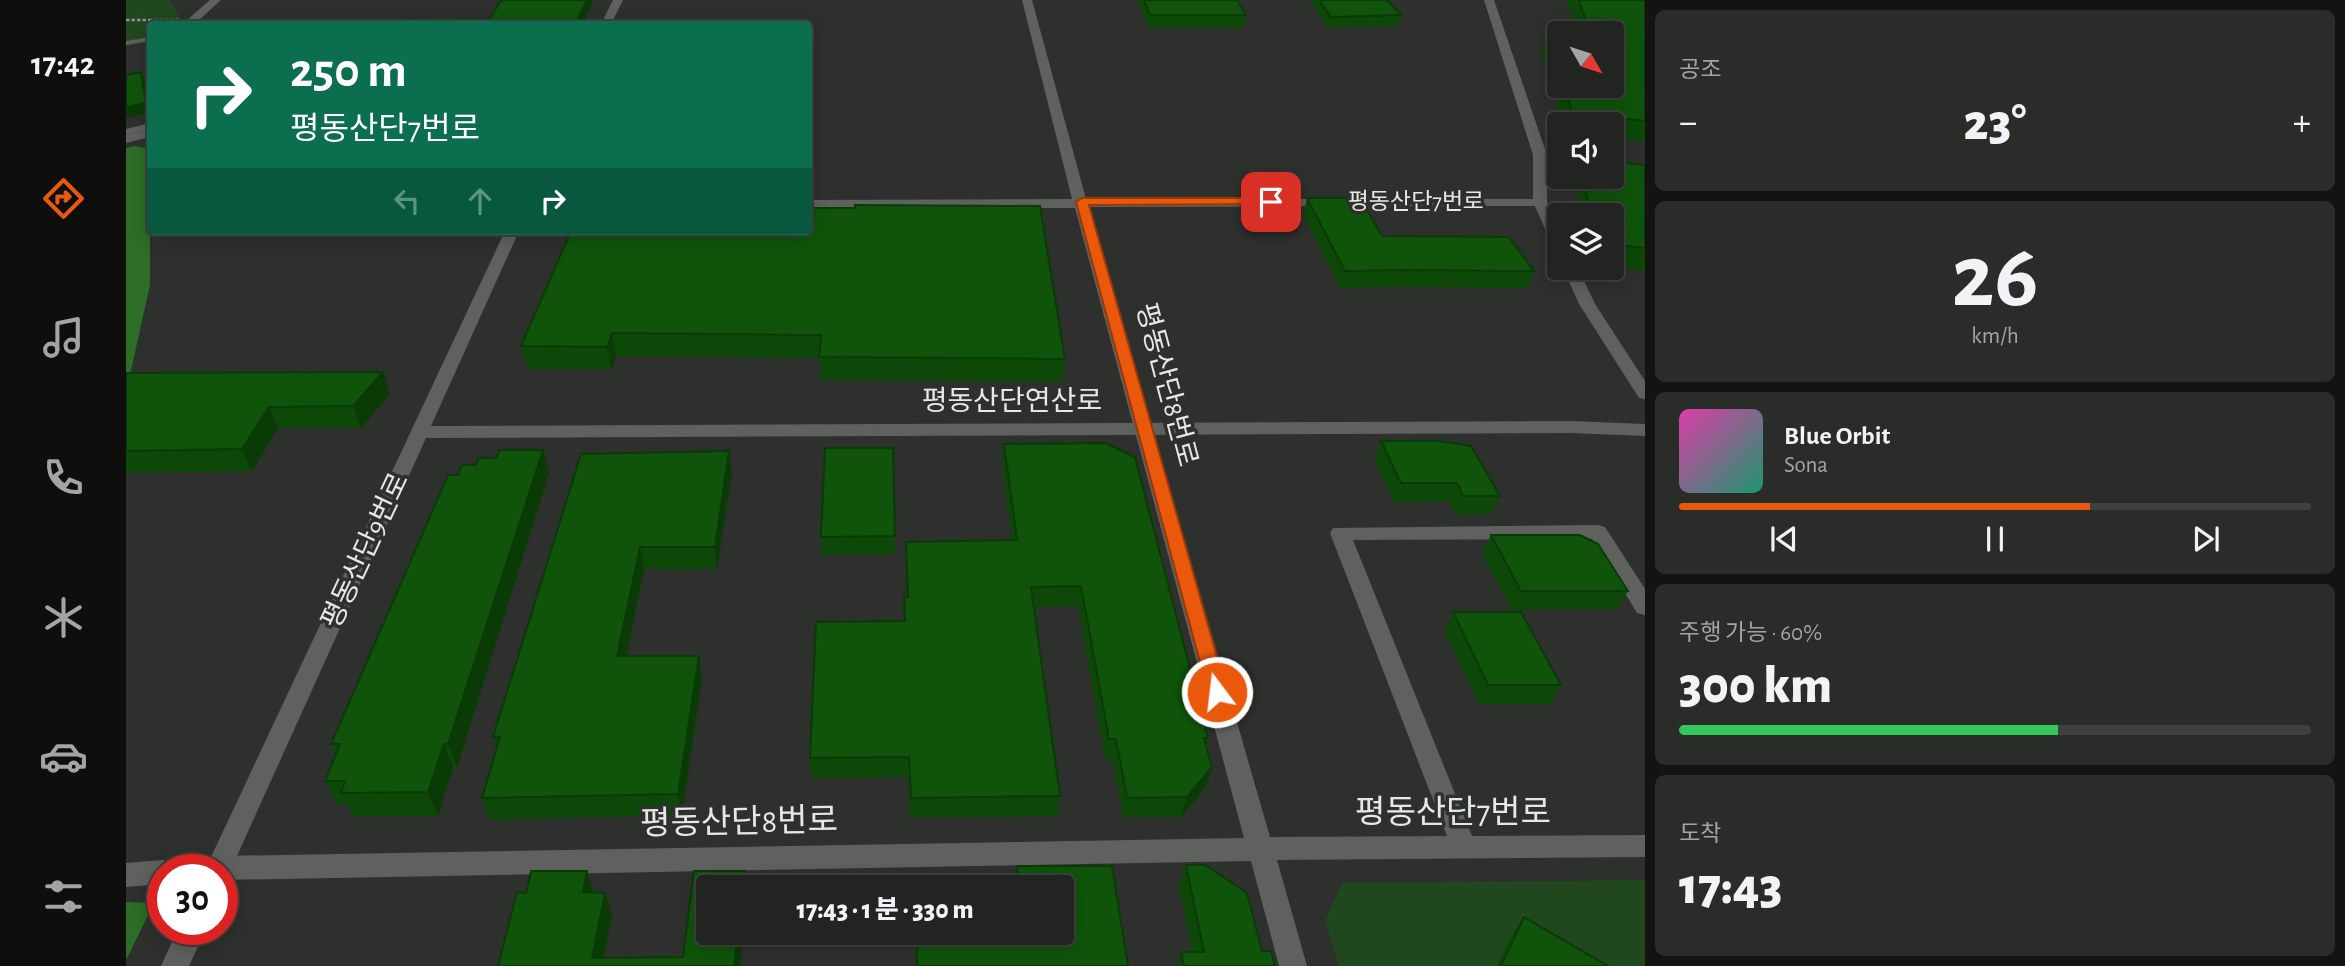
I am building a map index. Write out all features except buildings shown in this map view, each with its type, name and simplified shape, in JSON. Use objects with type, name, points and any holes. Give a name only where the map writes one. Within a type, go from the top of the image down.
[{"type":"street","points":[[195,21],[216,0]]},
{"type":"street","points":[[608,21],[618,0]]},
{"type":"street","name":"평동산단8번로","points":[[1027,0],[1056,114],[1293,966]]},
{"type":"street","points":[[1489,0],[1540,155],[1540,202],[1547,217]]},
{"type":"street","points":[[126,139],[147,134]]},
{"type":"street","points":[[812,204],[1082,202]]},
{"type":"street","name":"평동산단7번로","points":[[1082,202],[1540,202]]},
{"type":"street","name":"평동산단9번로","points":[[225,854],[510,235]]},
{"type":"street","points":[[1576,280],[1587,304],[1645,394]]},
{"type":"street","name":"평동산단연산로","points":[[421,432],[1571,427],[1645,430]]},
{"type":"street","points":[[1464,848],[1340,533],[1598,532],[1645,607]]},
{"type":"street","name":"평동산단7번로","points":[[1261,849],[1645,846]]},
{"type":"street","name":"평동산단8번로","points":[[238,869],[1261,849]]},
{"type":"street","points":[[126,875],[147,873]]},
{"type":"street","points":[[175,966],[185,945]]},
{"type":"lane","points":[[126,43],[147,40]]},
{"type":"lane","points":[[126,132],[147,127]]},
{"type":"path","points":[[126,20],[160,21]]},
{"type":"green space","points":[[126,0],[170,0],[180,21],[147,21],[147,42],[126,46]]},
{"type":"green space","points":[[135,146],[147,148],[150,285],[126,393],[126,148]]},
{"type":"green space","points":[[1645,880],[1645,966],[1339,966],[1325,921],[1342,883]]},
{"type":"green space","points":[[126,902],[147,903],[147,917],[126,960]]},
{"type":"route","points":[[1217,692],[1082,202],[1271,202]]}]
